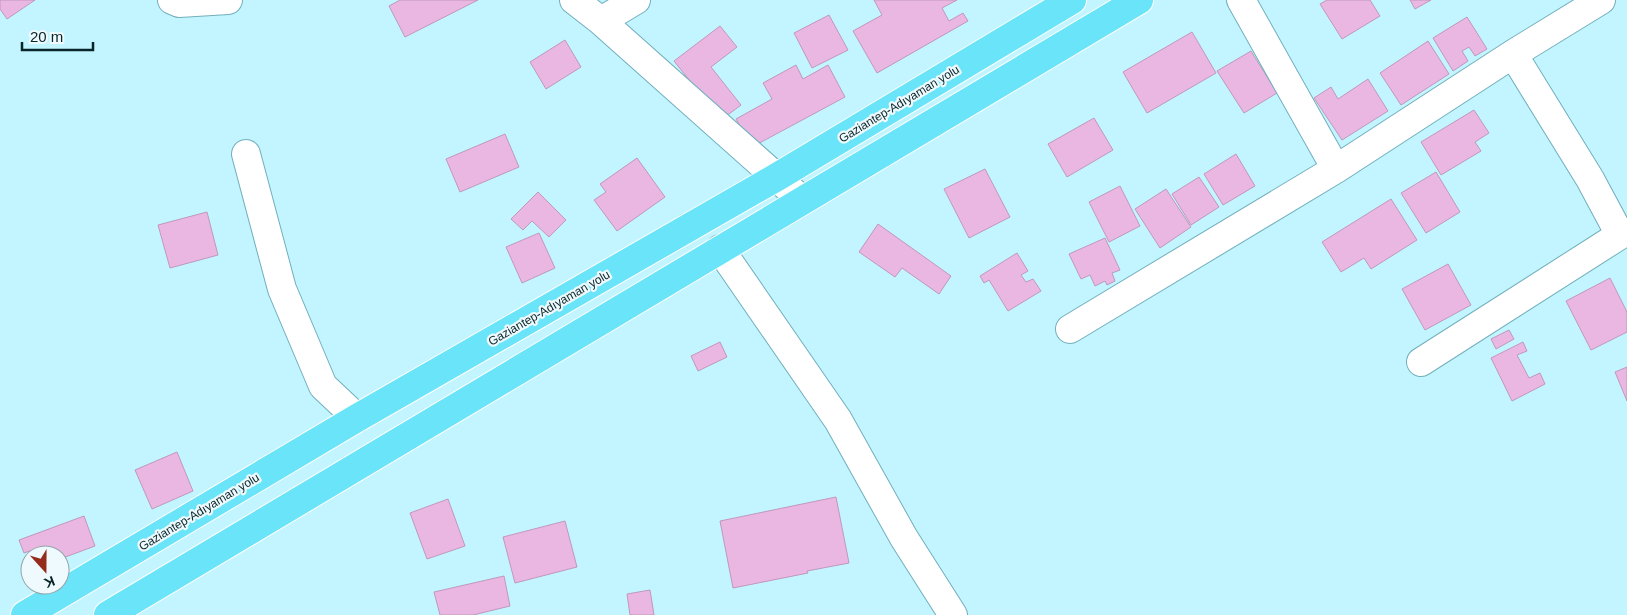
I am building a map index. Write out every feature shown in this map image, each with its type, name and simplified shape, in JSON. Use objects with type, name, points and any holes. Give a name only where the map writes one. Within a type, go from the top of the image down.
[{"type":"highway","name":"Gaziantep-Adıyaman yolu","points":[[25,615],[356,418],[777,177],[1072,0]]},
{"type":"highway","points":[[108,615],[1139,0]]},
{"type":"street","points":[[172,0],[179,2],[228,0]]},
{"type":"street","points":[[574,0],[601,21],[802,200]]},
{"type":"street","points":[[601,21],[636,0]]},
{"type":"street","points":[[1240,0],[1336,169]]},
{"type":"street","points":[[1070,329],[1336,169],[1513,54],[1601,0]]},
{"type":"street","points":[[1421,362],[1624,242],[1590,179],[1513,54]]},
{"type":"street","points":[[246,154],[286,298],[323,386],[356,418]]},
{"type":"street","points":[[720,249],[838,420],[904,538],[953,615]]},
{"type":"building","points":[[0,0],[35,0],[7,19],[0,9]]},
{"type":"building","points":[[400,0],[478,0],[405,37],[389,6]]},
{"type":"building","points":[[874,0],[957,0],[942,8],[949,21],[963,13],[968,21],[877,73],[853,31],[882,15]]},
{"type":"building","points":[[1327,0],[1370,0],[1380,16],[1342,39],[1320,4]]},
{"type":"building","points":[[1410,0],[1431,0],[1415,9]]},
{"type":"building","points":[[829,15],[848,50],[812,68],[794,33]]},
{"type":"building","points":[[1467,17],[1487,49],[1475,56],[1469,47],[1462,51],[1468,61],[1453,71],[1433,38]]},
{"type":"building","points":[[720,26],[737,47],[711,67],[741,105],[721,120],[674,61]]},
{"type":"building","points":[[1192,32],[1216,73],[1147,113],[1123,72]]},
{"type":"building","points":[[565,40],[581,67],[546,89],[530,62]]},
{"type":"building","points":[[1428,41],[1449,74],[1401,105],[1380,73]]},
{"type":"building","points":[[1251,51],[1277,93],[1244,113],[1217,71]]},
{"type":"building","points":[[796,65],[803,79],[828,65],[845,97],[752,147],[736,119],[772,99],[763,83]]},
{"type":"building","points":[[1368,79],[1388,111],[1342,140],[1314,98],[1331,87],[1338,99]]},
{"type":"building","points":[[1474,110],[1489,133],[1475,142],[1481,151],[1441,175],[1421,142]]},
{"type":"building","points":[[1094,118],[1113,150],[1067,177],[1048,144]]},
{"type":"building","points":[[505,134],[519,167],[460,192],[446,159]]},
{"type":"building","points":[[1236,154],[1255,186],[1223,205],[1204,174]]},
{"type":"building","points":[[637,158],[665,197],[617,231],[594,200],[606,192],[600,184]]},
{"type":"building","points":[[985,169],[1010,217],[969,238],[944,189]]},
{"type":"building","points":[[1436,172],[1460,212],[1426,233],[1401,193]]},
{"type":"building","points":[[1199,177],[1219,207],[1191,225],[1172,194]]},
{"type":"building","points":[[1120,186],[1140,226],[1109,242],[1089,202]]},
{"type":"building","points":[[1166,189],[1191,227],[1160,248],[1135,209]]},
{"type":"building","points":[[538,192],[566,220],[549,237],[532,221],[523,230],[511,219]]},
{"type":"building","points":[[1391,199],[1417,240],[1371,269],[1364,258],[1341,272],[1322,242]]},
{"type":"building","points":[[207,212],[218,255],[170,268],[158,225]]},
{"type":"building","points":[[878,224],[951,276],[939,294],[902,268],[895,277],[859,252]]},
{"type":"building","points":[[539,233],[555,268],[522,283],[506,247]]},
{"type":"building","points":[[1105,238],[1120,270],[1112,273],[1115,281],[1107,285],[1105,281],[1095,286],[1090,275],[1081,279],[1069,254]]},
{"type":"building","points":[[1017,253],[1028,271],[1021,275],[1026,282],[1033,279],[1041,291],[1008,311],[989,280],[984,283],[980,276]]},
{"type":"building","points":[[1448,264],[1471,305],[1425,330],[1402,289]]},
{"type":"building","points":[[1610,278],[1627,312],[1627,332],[1591,350],[1566,301]]},
{"type":"building","points":[[1509,330],[1514,339],[1496,349],[1491,339]]},
{"type":"building","points":[[720,342],[727,357],[698,371],[691,356]]},
{"type":"building","points":[[1523,342],[1527,351],[1517,355],[1529,378],[1540,373],[1545,384],[1512,401],[1491,358]]},
{"type":"building","points":[[1627,367],[1627,401],[1615,372]]},
{"type":"building","points":[[177,452],[193,491],[152,509],[135,470]]},
{"type":"building","points":[[836,497],[849,563],[733,588],[720,521]]},
{"type":"building","points":[[448,499],[465,546],[427,559],[410,513]]},
{"type":"building","points":[[84,516],[95,546],[70,555],[70,545],[21,545],[19,540]]},
{"type":"building","points":[[565,521],[577,567],[515,583],[503,537]]},
{"type":"building","points":[[504,576],[510,606],[473,615],[440,615],[434,592]]},
{"type":"building","points":[[650,590],[654,615],[630,615],[627,594]]}]
